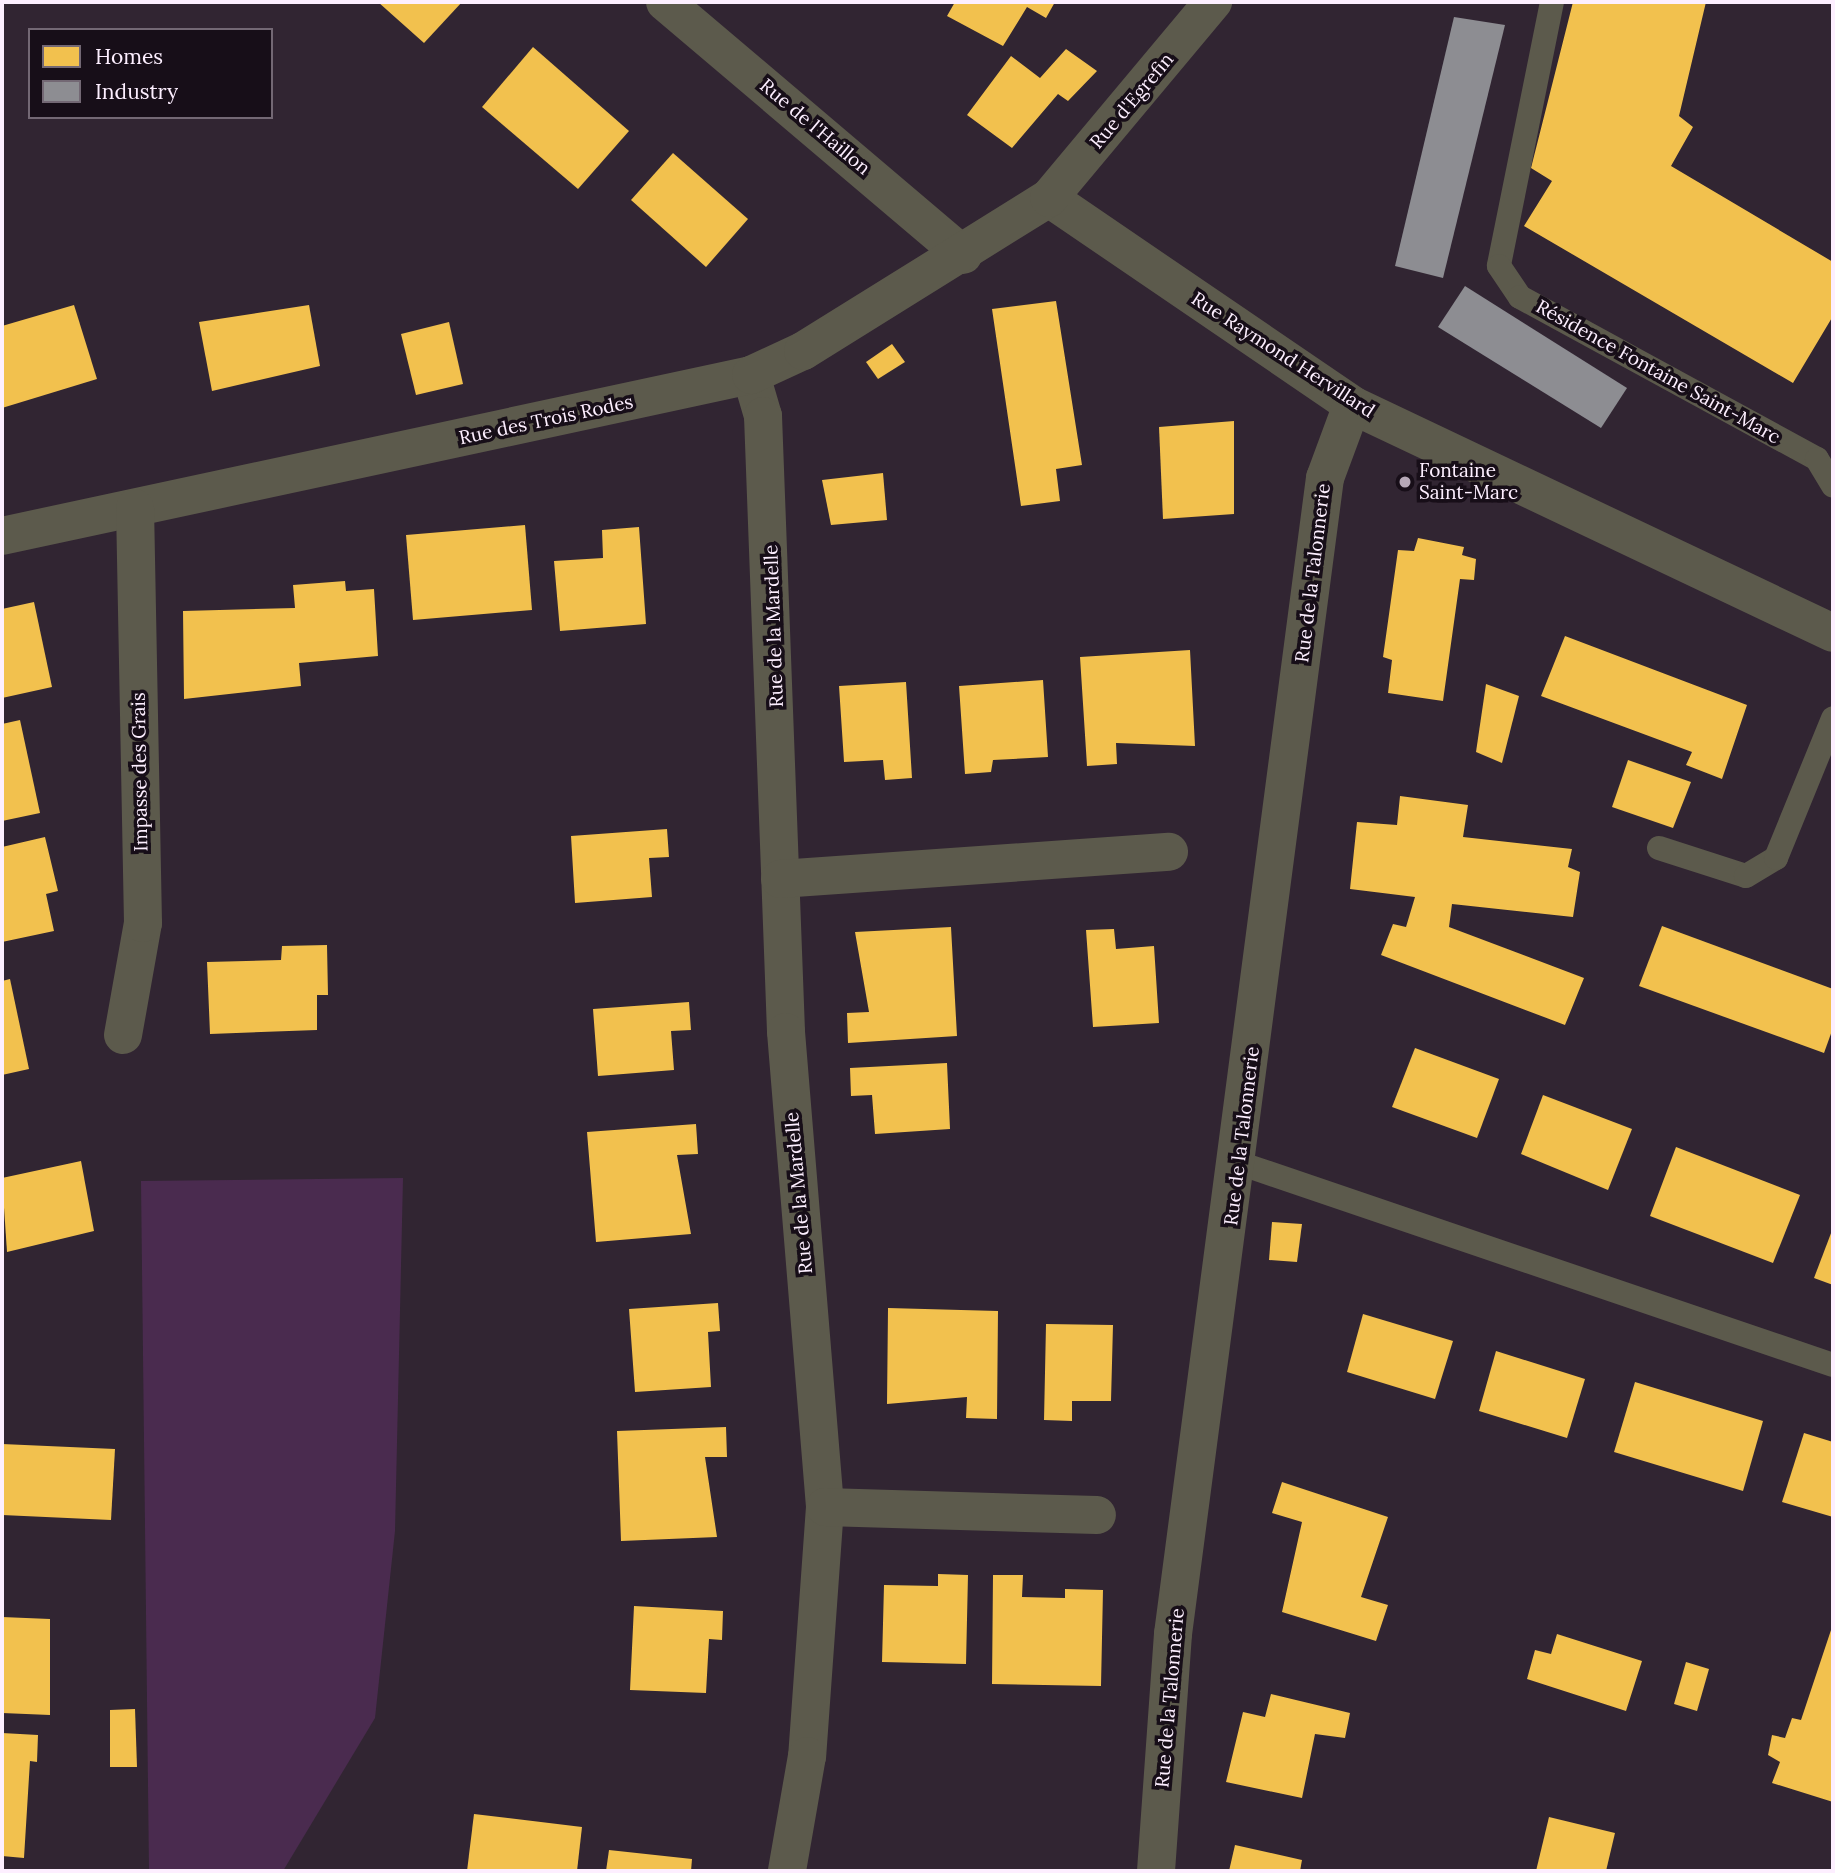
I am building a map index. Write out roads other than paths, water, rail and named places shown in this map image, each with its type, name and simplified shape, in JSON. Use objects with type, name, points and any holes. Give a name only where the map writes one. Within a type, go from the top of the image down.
[{"type":"street","name":"Rue de l'Haillon","points":[[665,2],[963,255]]},
{"type":"street","name":"Rue d'Egrefin","points":[[1049,198],[1213,2]]},
{"type":"street","name":"Rue des Trois Rodes","points":[[2,537],[751,375],[963,255],[1049,198]]},
{"type":"street","name":"Rue Raymond Hervillard","points":[[1049,198],[1352,405],[1833,633]]},
{"type":"street","name":"Rue de la Mardelle","points":[[751,375],[763,416],[773,584],[780,878],[825,1507],[807,1756],[787,1871]]},
{"type":"street","name":"Rue de la Talonnerie","points":[[1156,1871],[1173,1634],[1239,1163],[1325,478],[1352,405]]},
{"type":"street","name":"Impasse des Grais","points":[[122,1035],[143,923],[135,508]]},
{"type":"street","points":[[780,878],[1169,852]]},
{"type":"street","points":[[825,1507],[1097,1515]]},
{"type":"lane","name":"Résidence Fontaine Saint-Marc","points":[[1552,2],[1500,266],[1520,297],[1818,459],[1833,486]]},
{"type":"lane","points":[[1658,848],[1746,876],[1776,858],[1833,718]]},
{"type":"lane","points":[[1239,1163],[1833,1365]]},
{"type":"place","name":"Fontaine Saint-Marc","points":[[1405,482]]}]
